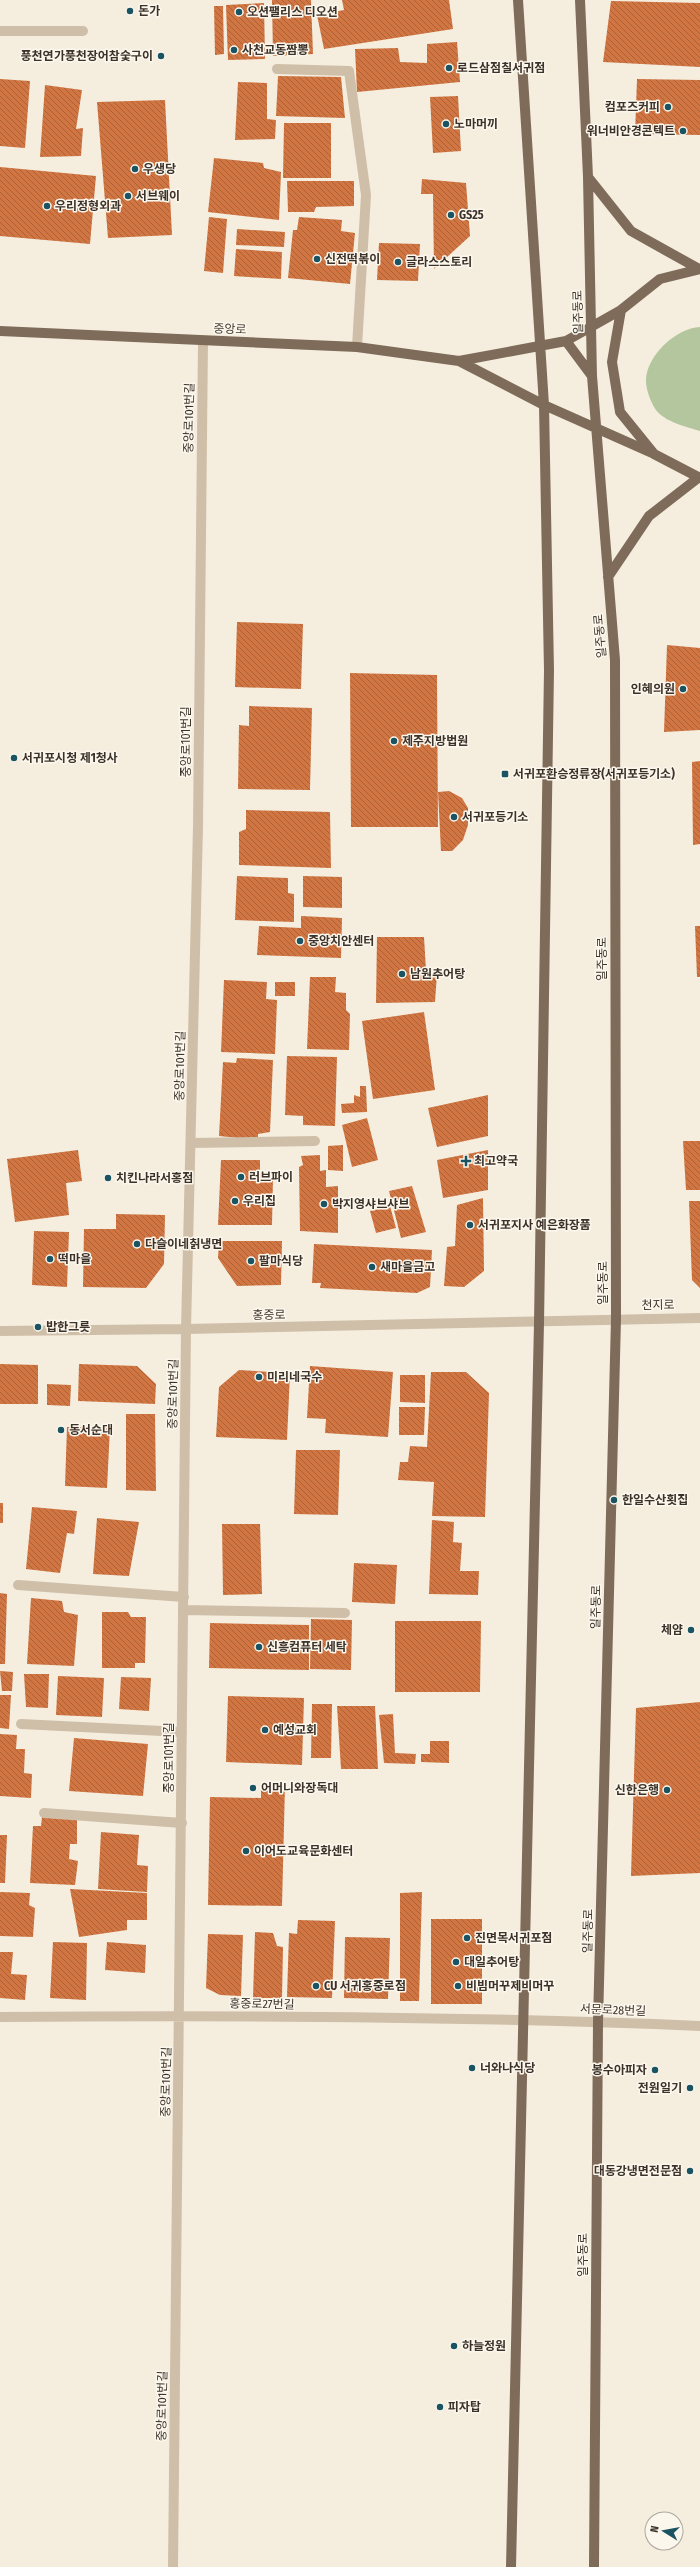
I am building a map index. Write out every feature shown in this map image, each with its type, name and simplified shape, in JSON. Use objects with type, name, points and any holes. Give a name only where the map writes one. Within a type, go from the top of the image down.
[{"type":"main road","points":[[511,2567],[539,1323],[549,670],[544,405],[518,0]]},
{"type":"main road","name":"일주동로","points":[[580,0],[588,177],[592,376],[595,428],[615,660],[616,1319],[598,2022],[594,2567]]},
{"type":"main road","points":[[588,177],[631,231],[699,269]]},
{"type":"main road","points":[[459,361],[566,341],[621,310],[660,279],[699,269]]},
{"type":"main road","points":[[621,310],[612,362],[620,412],[654,454]]},
{"type":"main road","name":"중앙로","points":[[0,331],[356,347],[459,361]]},
{"type":"main road","points":[[566,341],[592,376]]},
{"type":"main road","points":[[459,361],[544,405],[654,454],[699,478],[650,516],[608,577]]},
{"type":"street","points":[[0,31],[83,31]]},
{"type":"street","points":[[277,69],[349,71],[366,195],[356,347]]},
{"type":"street","name":"중앙로101번길","points":[[173,2567],[180,2015],[186,1329],[198,827],[203,341]]},
{"type":"street","points":[[191,1143],[315,1140]]},
{"type":"street","name":"천지로","points":[[539,1323],[616,1319],[700,1318]]},
{"type":"street","name":"홍중로","points":[[0,1331],[539,1323]]},
{"type":"street","points":[[18,1585],[184,1597]]},
{"type":"street","points":[[184,1610],[345,1613]]},
{"type":"street","points":[[21,1724],[182,1732]]},
{"type":"street","points":[[44,1813],[182,1823]]},
{"type":"street","name":"홍중로27번길","points":[[0,2017],[180,2015],[524,2021]]},
{"type":"street","name":"서문로28번길","points":[[524,2021],[700,2026]]},
{"type":"green space","points":[[700,327],[700,431],[676,424],[660,414],[656,410],[651,400],[646,381],[647,372],[651,362],[664,345],[681,332]]},
{"type":"building","points":[[272,0],[311,0],[313,54],[273,56]]},
{"type":"building","points":[[342,0],[449,0],[453,29],[324,49],[317,15],[344,10]]},
{"type":"building","points":[[611,1],[700,3],[700,67],[603,62]]},
{"type":"building","points":[[264,3],[265,59],[228,60],[226,5]]},
{"type":"building","points":[[214,6],[223,6],[224,54],[215,55]]},
{"type":"building","points":[[457,42],[460,82],[357,92],[355,49],[398,48],[400,62],[427,63],[427,44]]},
{"type":"building","points":[[278,76],[341,77],[345,118],[276,116]]},
{"type":"building","points":[[0,79],[30,81],[25,148],[0,146]]},
{"type":"building","name":"컴포즈커피","points":[[637,79],[700,80],[700,135],[635,134]]},
{"type":"building","points":[[238,82],[267,83],[267,119],[276,120],[275,139],[235,140]]},
{"type":"building","points":[[45,85],[82,90],[76,129],[83,128],[81,156],[40,157]]},
{"type":"building","name":"노마머끼","points":[[458,96],[461,151],[433,153],[430,97]]},
{"type":"building","name":"우생당","points":[[165,100],[172,235],[108,238],[97,102]]},
{"type":"building","points":[[284,123],[331,123],[331,178],[283,178]]},
{"type":"building","points":[[214,158],[263,163],[264,168],[281,172],[279,220],[208,212]]},
{"type":"building","name":"우리정형외과","points":[[0,167],[96,176],[90,244],[0,236]]},
{"type":"building","name":"GS25","points":[[422,179],[466,183],[470,236],[434,269],[433,194],[421,194]]},
{"type":"building","points":[[287,181],[354,181],[354,206],[316,207],[314,212],[288,212]]},
{"type":"building","points":[[209,217],[227,219],[223,273],[204,271]]},
{"type":"building","points":[[299,217],[342,220],[341,231],[355,233],[350,284],[288,278],[293,230],[297,230]]},
{"type":"building","points":[[237,229],[285,232],[284,247],[236,245]]},
{"type":"building","name":"글라스스토리","points":[[379,243],[420,244],[418,281],[377,280]]},
{"type":"building","points":[[236,249],[282,252],[281,279],[234,276]]},
{"type":"building","points":[[237,622],[303,624],[301,689],[235,687]]},
{"type":"building","name":"인혜의원","points":[[667,645],[700,648],[700,730],[664,732]]},
{"type":"building","name":"제주지방법원","points":[[350,673],[437,675],[438,827],[351,827]]},
{"type":"building","points":[[249,706],[312,708],[310,790],[238,789],[239,725],[249,726]]},
{"type":"building","points":[[700,761],[700,844],[693,845],[692,762]]},
{"type":"building","name":"서귀포등기소","points":[[449,791],[462,798],[468,808],[468,825],[463,840],[452,851],[441,851],[438,792]]},
{"type":"building","points":[[246,810],[330,812],[331,868],[239,865],[239,832],[246,829]]},
{"type":"building","points":[[237,876],[288,878],[288,893],[294,894],[294,922],[235,920]]},
{"type":"building","points":[[303,876],[342,877],[342,908],[303,907]]},
{"type":"building","name":"중앙치안센터","points":[[301,916],[342,918],[341,958],[257,955],[259,926],[301,928]]},
{"type":"building","points":[[695,926],[700,926],[700,977],[697,977]]},
{"type":"building","points":[[377,937],[424,937],[426,970],[437,974],[435,1002],[376,1003]]},
{"type":"building","points":[[310,977],[336,977],[335,992],[346,993],[346,1010],[350,1014],[349,1050],[307,1049]]},
{"type":"building","points":[[224,980],[267,982],[266,999],[277,1000],[275,1054],[221,1052]]},
{"type":"building","points":[[275,982],[295,982],[295,996],[275,996]]},
{"type":"building","points":[[424,1012],[435,1090],[373,1099],[362,1021]]},
{"type":"building","points":[[287,1056],[337,1057],[335,1126],[303,1125],[303,1116],[285,1115]]},
{"type":"building","points":[[237,1058],[273,1060],[270,1132],[258,1134],[258,1140],[219,1136],[223,1062],[236,1063]]},
{"type":"building","points":[[360,1086],[366,1086],[367,1112],[342,1113],[341,1104],[354,1103],[354,1095],[360,1097]]},
{"type":"building","points":[[488,1095],[488,1136],[437,1147],[428,1108]]},
{"type":"building","points":[[367,1118],[378,1160],[352,1167],[342,1125]]},
{"type":"building","points":[[683,1141],[700,1141],[700,1190],[686,1190]]},
{"type":"building","points":[[343,1145],[343,1171],[328,1170],[328,1146]]},
{"type":"building","points":[[78,1150],[82,1181],[66,1183],[69,1215],[15,1222],[7,1159]]},
{"type":"building","points":[[488,1150],[488,1190],[443,1198],[437,1160]]},
{"type":"building","points":[[320,1155],[320,1171],[326,1170],[326,1187],[338,1186],[338,1233],[300,1231],[299,1167],[303,1165],[301,1156]]},
{"type":"building","points":[[221,1160],[260,1160],[260,1174],[273,1177],[272,1225],[218,1225]]},
{"type":"building","points":[[412,1186],[426,1232],[401,1238],[389,1191]]},
{"type":"building","name":"서귀포지사 예은화장품","points":[[483,1198],[484,1271],[464,1287],[444,1286],[447,1247],[455,1246],[457,1205]]},
{"type":"building","points":[[689,1201],[700,1201],[700,1288],[692,1280]]},
{"type":"building","points":[[390,1206],[396,1228],[376,1233],[370,1211]]},
{"type":"building","points":[[116,1214],[165,1215],[164,1264],[146,1288],[83,1287],[84,1229],[116,1229]]},
{"type":"building","name":"떡마을","points":[[34,1231],[69,1232],[67,1287],[32,1285]]},
{"type":"building","points":[[219,1241],[282,1241],[281,1285],[237,1286],[218,1258]]},
{"type":"building","name":"새마을금고","points":[[314,1244],[432,1250],[430,1287],[417,1293],[320,1288],[321,1283],[312,1283]]},
{"type":"building","points":[[0,1364],[38,1365],[38,1404],[0,1404]]},
{"type":"building","points":[[79,1364],[137,1366],[156,1384],[155,1404],[78,1401]]},
{"type":"building","points":[[310,1366],[393,1372],[388,1437],[325,1433],[326,1419],[307,1418]]},
{"type":"building","points":[[239,1370],[290,1373],[287,1440],[216,1437],[219,1387]]},
{"type":"building","points":[[431,1372],[466,1372],[489,1393],[485,1517],[432,1516],[434,1482],[398,1480],[400,1462],[408,1462],[410,1446],[427,1447]]},
{"type":"building","points":[[400,1375],[425,1375],[425,1403],[400,1402]]},
{"type":"building","points":[[47,1384],[71,1385],[70,1406],[47,1405]]},
{"type":"building","points":[[399,1407],[425,1407],[424,1435],[399,1435]]},
{"type":"building","points":[[126,1414],[155,1414],[156,1491],[126,1490]]},
{"type":"building","points":[[67,1427],[110,1428],[107,1488],[65,1486]]},
{"type":"building","points":[[296,1450],[340,1450],[338,1515],[294,1514]]},
{"type":"building","points":[[0,1503],[3,1503],[3,1523],[0,1523]]},
{"type":"building","points":[[32,1507],[77,1511],[74,1534],[67,1533],[60,1573],[26,1569]]},
{"type":"building","points":[[97,1518],[139,1522],[129,1576],[93,1574]]},
{"type":"building","points":[[432,1520],[454,1522],[453,1542],[462,1543],[460,1571],[479,1571],[478,1595],[429,1594]]},
{"type":"building","points":[[222,1524],[260,1524],[262,1594],[223,1595]]},
{"type":"building","points":[[354,1563],[397,1565],[395,1604],[352,1602]]},
{"type":"building","points":[[0,1593],[7,1594],[5,1664],[0,1664]]},
{"type":"building","points":[[31,1598],[62,1601],[64,1612],[78,1615],[74,1666],[27,1664]]},
{"type":"building","points":[[102,1612],[128,1612],[131,1617],[146,1617],[145,1663],[135,1663],[135,1668],[102,1668]]},
{"type":"building","points":[[311,1619],[352,1620],[351,1670],[310,1669]]},
{"type":"building","points":[[395,1621],[481,1621],[480,1692],[395,1692]]},
{"type":"building","name":"신흥컴퓨터 세탁","points":[[210,1623],[309,1625],[309,1670],[209,1668]]},
{"type":"building","points":[[0,1671],[13,1672],[12,1691],[2,1691]]},
{"type":"building","points":[[24,1674],[49,1674],[48,1708],[26,1707]]},
{"type":"building","points":[[58,1676],[104,1678],[102,1717],[56,1715]]},
{"type":"building","points":[[121,1677],[151,1678],[149,1711],[119,1709]]},
{"type":"building","points":[[0,1695],[11,1695],[9,1729],[0,1728]]},
{"type":"building","name":"예성교회","points":[[228,1696],[304,1698],[302,1765],[226,1762]]},
{"type":"building","name":"신한은행","points":[[700,1702],[700,1873],[631,1876],[636,1708]]},
{"type":"building","points":[[312,1704],[332,1704],[331,1758],[311,1758]]},
{"type":"building","points":[[337,1706],[375,1706],[378,1769],[341,1769]]},
{"type":"building","points":[[393,1714],[395,1753],[416,1754],[415,1764],[384,1763],[379,1715]]},
{"type":"building","points":[[0,1734],[17,1735],[16,1749],[25,1749],[24,1773],[32,1774],[31,1798],[0,1796]]},
{"type":"building","points":[[74,1738],[148,1744],[143,1796],[69,1791]]},
{"type":"building","points":[[430,1741],[449,1741],[449,1763],[421,1762],[421,1754],[430,1754]]},
{"type":"building","name":"이어도교육문화센터","points":[[261,1784],[285,1785],[282,1906],[208,1905],[210,1797],[261,1798]]},
{"type":"building","points":[[42,1817],[77,1819],[77,1844],[70,1844],[69,1859],[78,1861],[75,1885],[30,1883],[33,1826],[41,1826]]},
{"type":"building","points":[[101,1832],[139,1835],[137,1865],[148,1866],[147,1892],[98,1889]]},
{"type":"building","points":[[0,1835],[7,1835],[5,1883],[0,1883]]},
{"type":"building","points":[[70,1889],[147,1893],[147,1920],[127,1920],[127,1930],[79,1937]]},
{"type":"building","points":[[0,1892],[30,1893],[29,1905],[35,1908],[33,1937],[0,1936]]},
{"type":"building","points":[[422,1892],[419,2001],[400,2001],[400,1893]]},
{"type":"building","name":"대일추어탕","points":[[431,1919],[482,1919],[482,2004],[431,2004]]},
{"type":"building","points":[[298,1920],[335,1921],[332,1998],[287,1997],[289,1933],[297,1934]]},
{"type":"building","points":[[255,1932],[273,1933],[277,1946],[283,1947],[282,1998],[253,1998]]},
{"type":"building","points":[[208,1934],[243,1935],[241,1996],[220,1995],[206,1988]]},
{"type":"building","points":[[345,1937],[390,1938],[388,1999],[344,1998]]},
{"type":"building","points":[[53,1942],[87,1943],[86,2000],[50,1998]]},
{"type":"building","points":[[107,1942],[146,1945],[145,1973],[105,1970]]},
{"type":"building","points":[[0,1952],[13,1952],[11,1974],[27,1975],[25,2000],[0,1998]]},
{"type":"place","name":"돈가","points":[[130,11]]},
{"type":"place","name":"오션팰리스 디오션","points":[[239,12]]},
{"type":"place","name":"사천교동짬뽕","points":[[234,50]]},
{"type":"place","name":"풍천연가풍천장어참숯구이","points":[[161,56]]},
{"type":"place","name":"로드삼점칠서귀점","points":[[449,68]]},
{"type":"place","name":"컴포즈커피","points":[[668,107]]},
{"type":"place","name":"노마머끼","points":[[446,124]]},
{"type":"place","name":"워너비안경콘텍트","points":[[683,131]]},
{"type":"place","name":"우생당","points":[[135,169]]},
{"type":"place","name":"서브웨이","points":[[128,196]]},
{"type":"place","name":"우리정형외과","points":[[47,206]]},
{"type":"place","name":"GS25","points":[[451,215]]},
{"type":"place","name":"신전떡볶이","points":[[317,259]]},
{"type":"place","name":"글라스스토리","points":[[398,262]]},
{"type":"place","name":"인혜의원","points":[[683,689]]},
{"type":"place","name":"제주지방법원","points":[[394,741]]},
{"type":"place","name":"서귀포시청 제1청사","points":[[14,758]]},
{"type":"place","name":"서귀포환승정류장(서귀포등기소)","points":[[505,774]]},
{"type":"place","name":"서귀포등기소","points":[[454,817]]},
{"type":"place","name":"중앙치안센터","points":[[300,941]]},
{"type":"place","name":"남원추어탕","points":[[402,974]]},
{"type":"place","name":"최고약국","points":[[466,1161]]},
{"type":"place","name":"러브파이","points":[[241,1177]]},
{"type":"place","name":"치킨나라서홍점","points":[[108,1178]]},
{"type":"place","name":"우리집","points":[[235,1201]]},
{"type":"place","name":"박지영샤브샤브","points":[[324,1204]]},
{"type":"place","name":"서귀포지사 예은화장품","points":[[470,1225]]},
{"type":"place","name":"다슬이네칡냉면","points":[[137,1244]]},
{"type":"place","name":"떡마을","points":[[50,1259]]},
{"type":"place","name":"팔마식당","points":[[251,1261]]},
{"type":"place","name":"새마을금고","points":[[372,1267]]},
{"type":"place","name":"밥한그릇","points":[[38,1327]]},
{"type":"place","name":"미리네국수","points":[[259,1377]]},
{"type":"place","name":"동서순대","points":[[61,1430]]},
{"type":"place","name":"한일수산횟집","points":[[614,1500]]},
{"type":"place","name":"체얌","points":[[691,1630]]},
{"type":"place","name":"신흥컴퓨터 세탁","points":[[259,1647]]},
{"type":"place","name":"예성교회","points":[[265,1730]]},
{"type":"place","name":"어머니와장독대","points":[[253,1788]]},
{"type":"place","name":"신한은행","points":[[667,1790]]},
{"type":"place","name":"이어도교육문화센터","points":[[246,1851]]},
{"type":"place","name":"진면목서귀포점","points":[[467,1938]]},
{"type":"place","name":"대일추어탕","points":[[456,1962]]},
{"type":"place","name":"CU 서귀홍중로점","points":[[316,1986]]},
{"type":"place","name":"비빔머꾸제비머꾸","points":[[458,1986]]},
{"type":"place","name":"너와나식당","points":[[472,2068]]},
{"type":"place","name":"봉수아피자","points":[[655,2070]]},
{"type":"place","name":"전원일기","points":[[690,2088]]},
{"type":"place","name":"대동강냉면전문점","points":[[690,2171]]},
{"type":"place","name":"하늘정원","points":[[454,2346]]},
{"type":"place","name":"피자탑","points":[[440,2407]]}]
